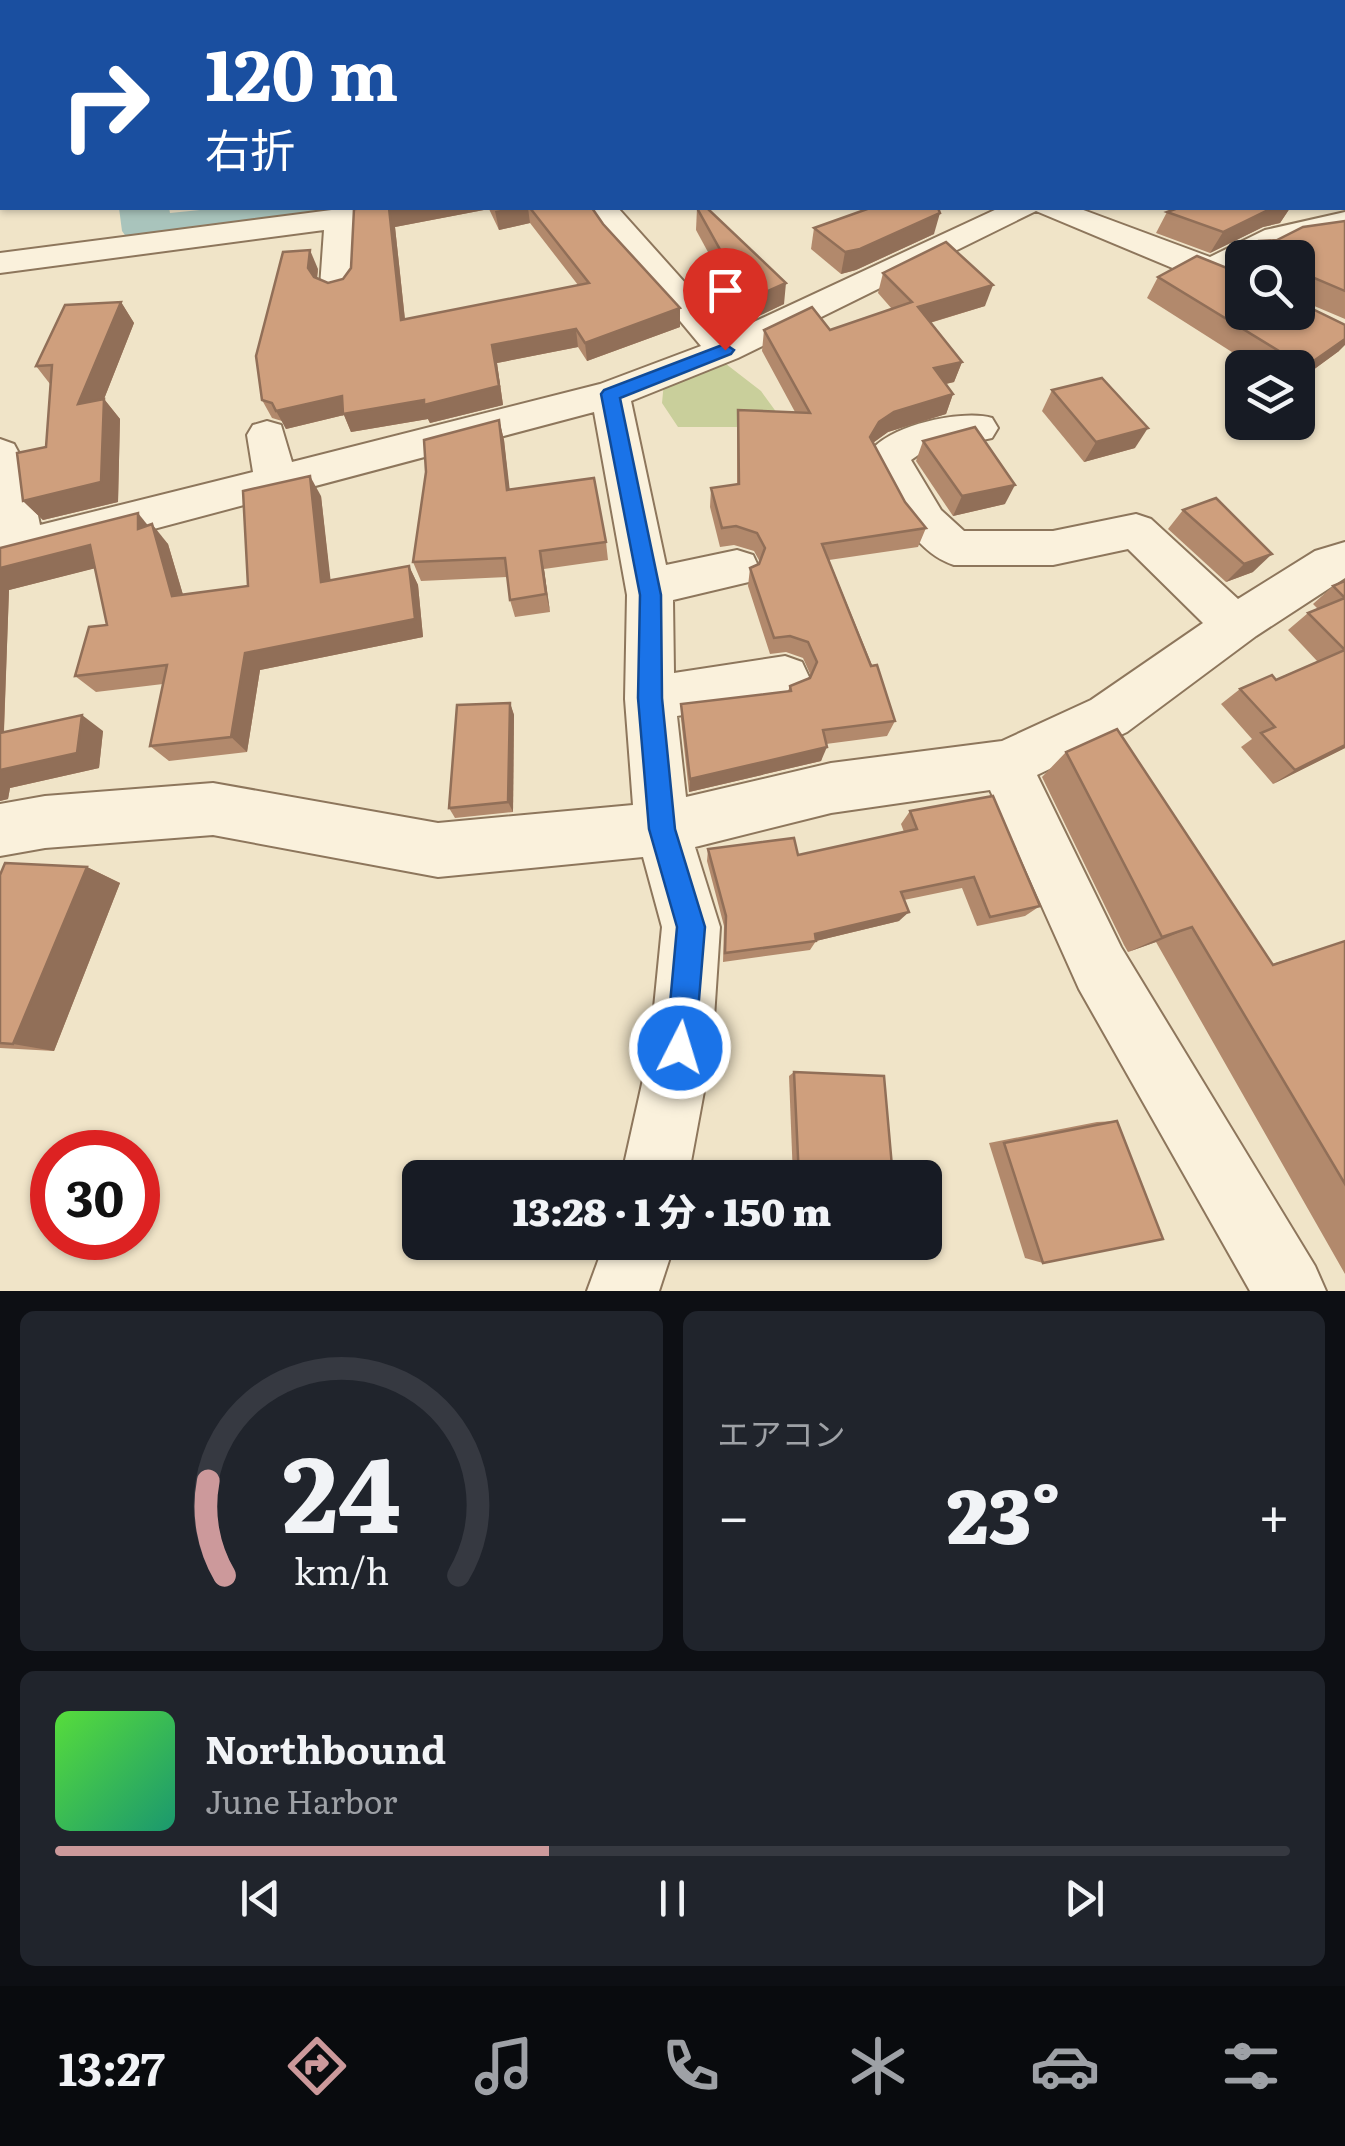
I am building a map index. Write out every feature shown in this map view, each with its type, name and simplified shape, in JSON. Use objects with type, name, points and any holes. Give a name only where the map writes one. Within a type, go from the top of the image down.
[{"type":"street","points":[[0,263],[159,239],[403,210]]},
{"type":"street","points":[[603,210],[725,350]]},
{"type":"street","points":[[3,467],[22,547],[610,394],[725,350],[1019,210]]},
{"type":"street","points":[[1055,210],[1225,277]]},
{"type":"street","points":[[337,287],[341,220]]},
{"type":"street","points":[[1211,269],[1278,237],[1345,222]]},
{"type":"street","points":[[610,394],[649,587],[650,698],[662,829],[691,927],[680,1048],[658,1160]]},
{"type":"street","points":[[978,428],[910,441],[888,456],[926,522],[954,548],[1053,548],[1136,531],[1209,597],[1233,626]]},
{"type":"street","points":[[267,435],[275,482]]},
{"type":"street","points":[[0,830],[46,822],[213,809],[438,850],[662,829],[831,788],[1006,764],[1109,716],[1233,626],[1332,564],[1345,560]]},
{"type":"street","points":[[649,587],[737,568]]},
{"type":"street","points":[[650,698],[785,677]]},
{"type":"street","points":[[1006,764],[1023,809],[1129,1026],[1290,1291]]},
{"type":"street","points":[[623,1291],[634,1260]]},
{"type":"green space","points":[[717,357],[761,391],[777,413],[815,427],[678,427],[662,403],[664,382]]},
{"type":"building","points":[[354,210],[389,210],[401,320],[589,283],[532,210],[593,210],[680,308],[585,343],[576,329],[492,345],[499,386],[424,405],[424,400],[343,414],[342,396],[276,411],[272,403],[262,400],[256,356],[283,252],[310,250],[308,268],[314,277],[328,283],[343,279],[351,268]]},
{"type":"building","points":[[698,210],[709,210],[786,283],[748,300]]},
{"type":"building","points":[[864,210],[940,213],[845,252],[814,228]]},
{"type":"building","points":[[1172,210],[1268,210],[1223,232],[1167,212]]},
{"type":"building","points":[[1345,221],[1345,291],[1315,278],[1315,240],[1277,240],[1303,227]]},
{"type":"building","points":[[946,242],[993,285],[918,307],[962,362],[934,368],[953,394],[894,412],[879,422],[870,437],[905,502],[926,528],[822,544],[871,666],[877,665],[895,721],[823,730],[827,747],[690,779],[681,704],[791,691],[790,686],[810,678],[817,662],[808,642],[790,636],[774,638],[750,568],[759,564],[765,548],[757,533],[736,526],[722,528],[711,488],[739,484],[738,410],[810,413],[764,330],[812,307],[830,330],[912,302],[883,273]]},
{"type":"building","points":[[1197,256],[1225,267],[1225,318],[1158,277]]},
{"type":"building","points":[[121,302],[78,404],[104,399],[101,482],[23,501],[17,453],[46,447],[52,365],[36,366],[65,305]]},
{"type":"building","points":[[1315,310],[1345,325],[1345,339],[1315,360],[1315,350],[1277,350],[1245,330],[1315,330]]},
{"type":"building","points":[[1102,378],[1148,428],[1096,442],[1052,390]]},
{"type":"building","points":[[499,420],[507,490],[594,478],[606,542],[540,551],[546,594],[510,600],[505,558],[413,562],[426,472],[424,440]]},
{"type":"building","points":[[975,427],[1015,485],[962,496],[923,441]]},
{"type":"building","points":[[310,476],[321,582],[409,566],[415,619],[245,653],[231,737],[150,746],[167,665],[75,676],[89,627],[107,625],[90,545],[0,568],[0,548],[138,513],[138,529],[152,524],[172,596],[248,586],[243,491]]},
{"type":"building","points":[[1216,498],[1272,554],[1244,564],[1183,510]]},
{"type":"building","points":[[1345,581],[1345,598],[1333,586]]},
{"type":"building","points":[[1345,598],[1345,650],[1308,613]]},
{"type":"building","points":[[1345,650],[1345,745],[1295,770],[1261,733],[1275,727],[1240,689],[1272,675],[1276,680]]},
{"type":"building","points":[[510,703],[508,802],[449,808],[457,705]]},
{"type":"building","points":[[82,715],[77,753],[0,770],[0,733]]},
{"type":"building","points":[[1117,729],[1273,965],[1345,941],[1345,1184],[1192,927],[1162,937],[1066,752]]},
{"type":"building","points":[[993,796],[1040,906],[990,917],[974,877],[901,892],[909,912],[815,934],[816,941],[725,953],[726,916],[708,849],[794,838],[798,855],[917,829],[910,811]]},
{"type":"building","points":[[5,863],[87,867],[13,1044],[0,1043],[0,875]]},
{"type":"building","points":[[794,1072],[884,1076],[891,1160],[798,1160]]},
{"type":"building","points":[[1117,1121],[1163,1239],[1043,1263],[1004,1143]]},
{"type":"waterway","points":[[144,210],[148,231],[331,210]]},
{"type":"route","points":[[680,1048],[691,927],[662,829],[650,698],[650,595],[610,394],[725,350]]}]
